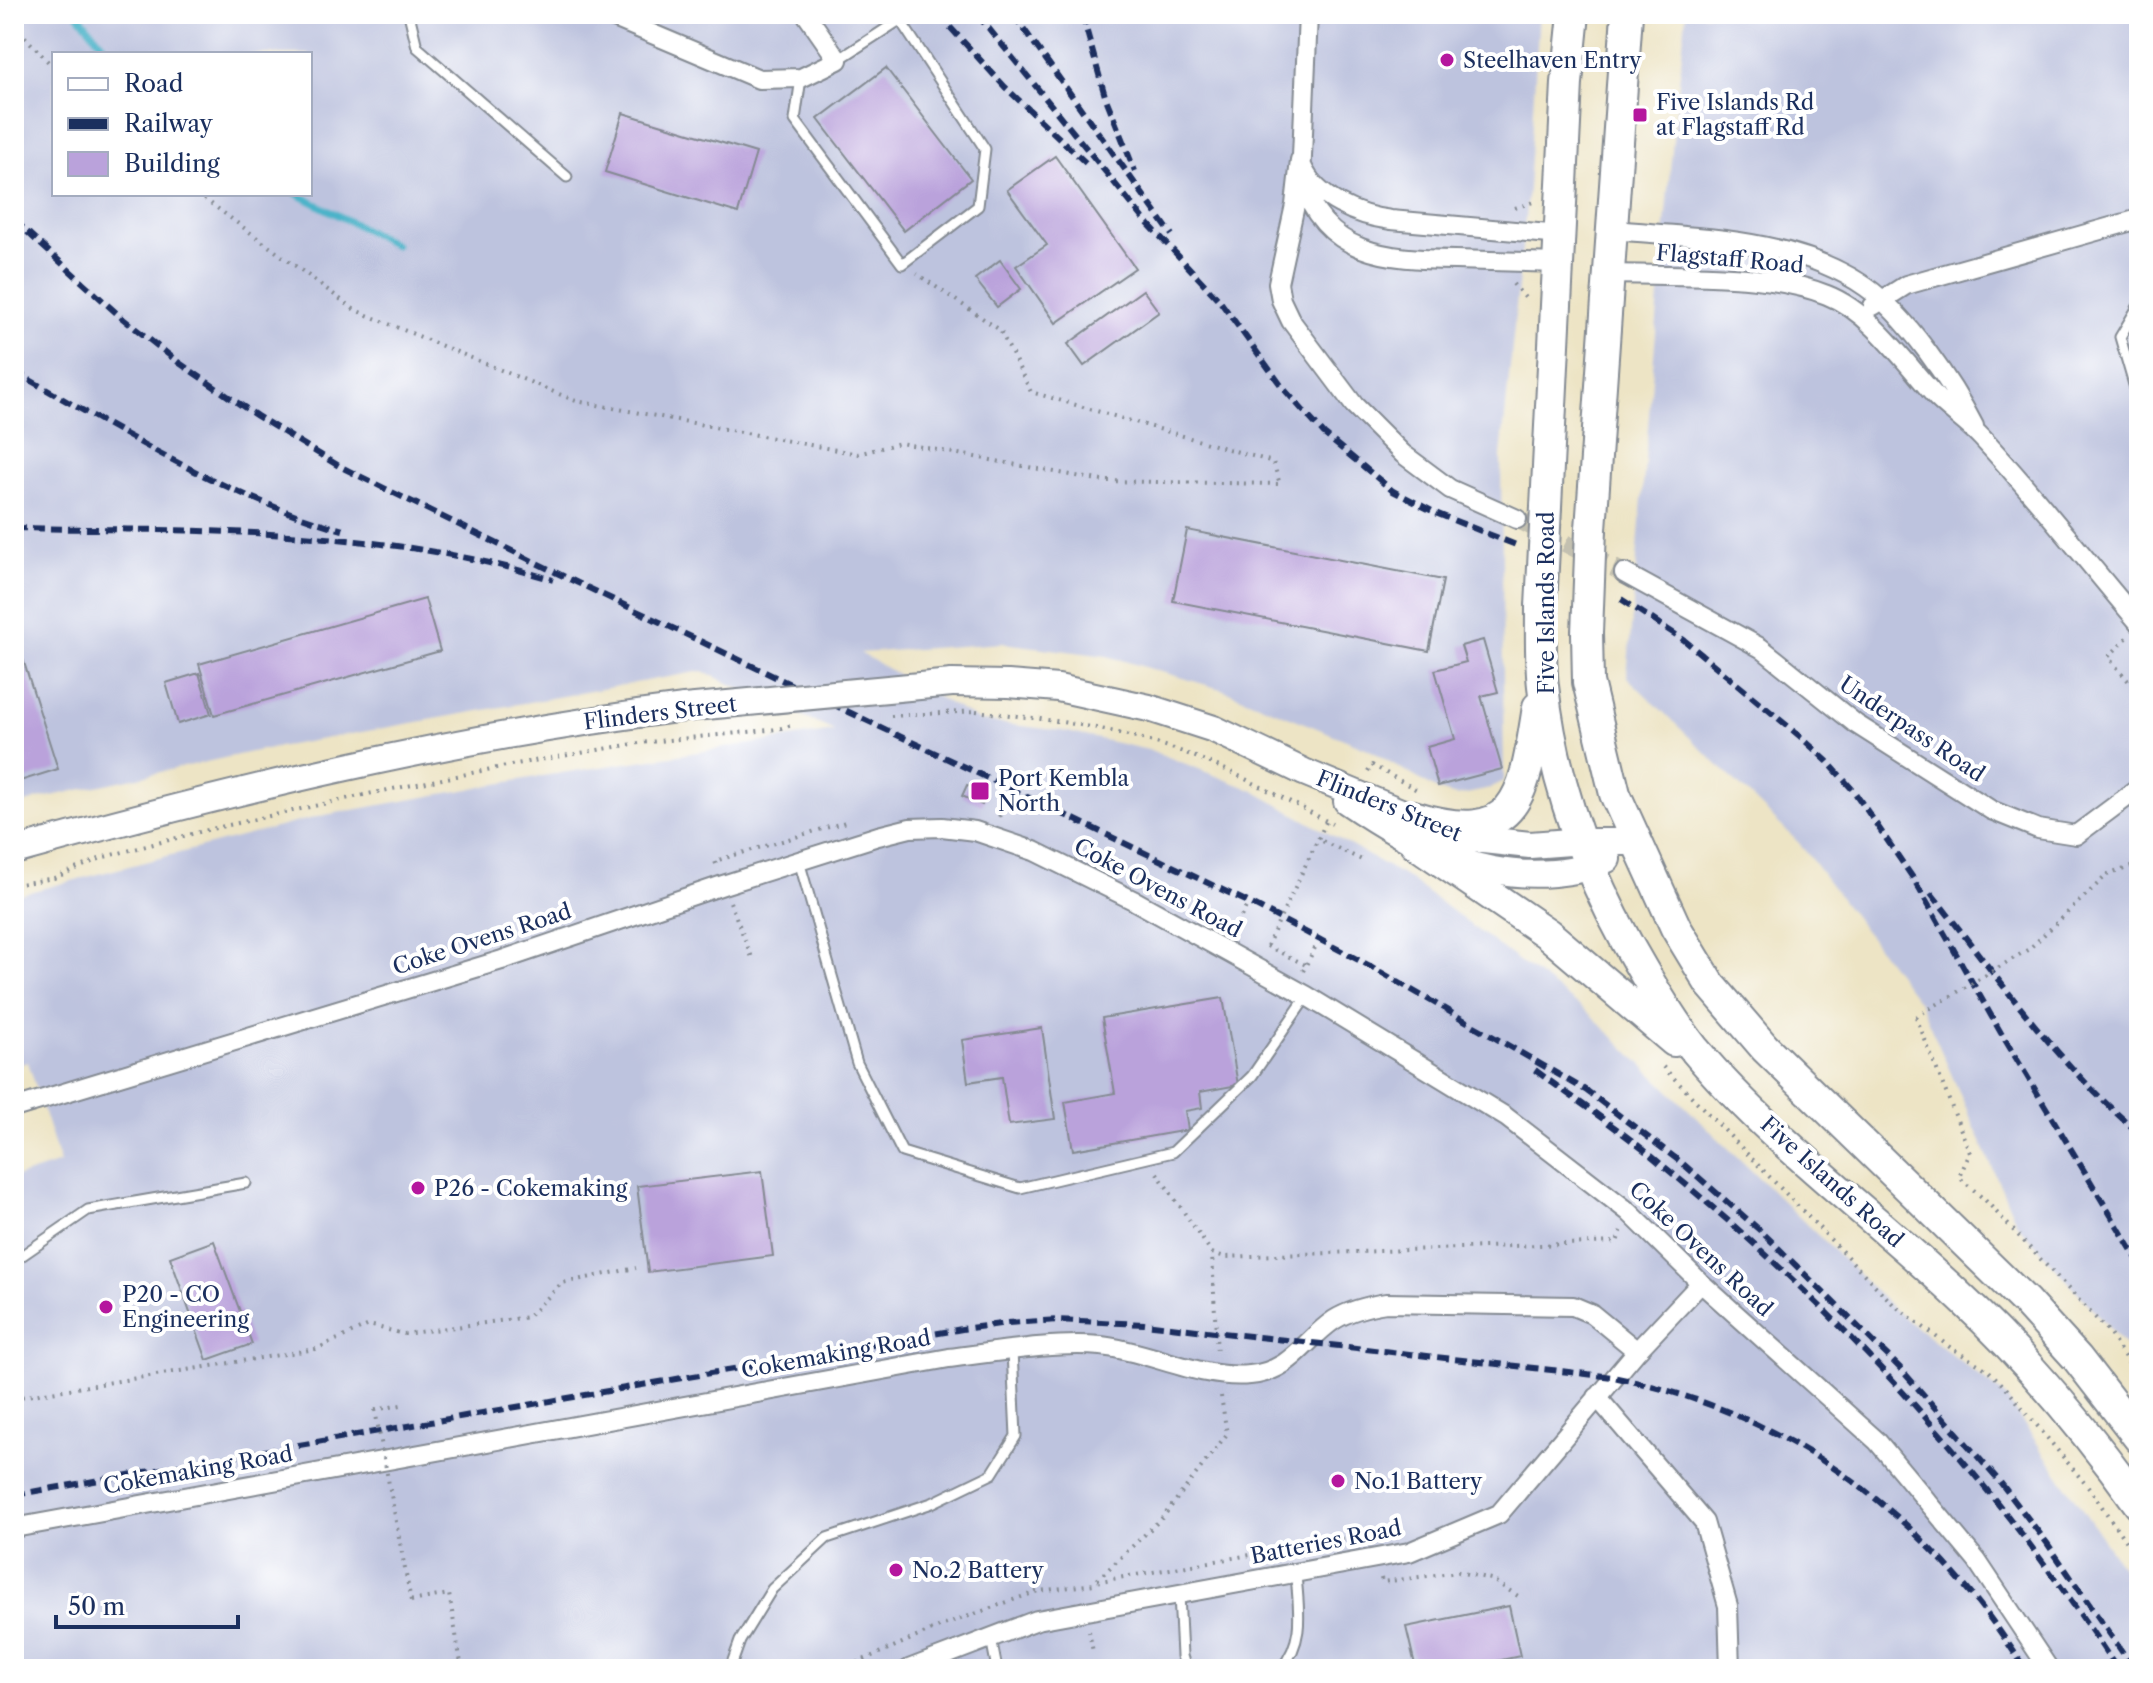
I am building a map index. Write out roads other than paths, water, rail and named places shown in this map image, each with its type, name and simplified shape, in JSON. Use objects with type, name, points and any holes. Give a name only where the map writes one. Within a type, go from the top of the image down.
[{"type":"main road","name":"Five Islands Road","points":[[1574,14],[1567,83],[1541,607],[1542,684],[1557,769],[1585,855],[1626,942],[1673,1020],[1694,1048],[1731,1089],[1963,1299],[2052,1391],[2139,1504]]},
{"type":"main road","name":"Five Islands Road","points":[[1627,14],[1591,529],[1587,633],[1588,682],[1615,794],[1687,947],[1733,1013],[1765,1048],[2026,1302],[2077,1358],[2139,1438]]},
{"type":"main road","points":[[1417,818],[1442,825],[1470,827],[1489,824],[1509,809],[1520,793],[1527,772],[1542,684]]},
{"type":"main road","points":[[1417,818],[1731,1089]]},
{"type":"street","points":[[605,14],[759,79],[801,78],[838,60],[806,14]]},
{"type":"street","points":[[1308,14],[1300,160],[1295,205],[1278,283],[1281,300],[1291,321],[1354,405],[1403,454],[1450,489],[1517,519]]},
{"type":"street","points":[[1300,160],[1303,187],[1317,212],[1338,236],[1361,249],[1398,259],[1560,249]]},
{"type":"street","points":[[1300,160],[1304,171],[1319,189],[1340,204],[1365,215],[1560,249]]},
{"type":"street","points":[[1862,316],[1906,285],[2139,219]]},
{"type":"street","name":"Flagstaff Road","points":[[1614,230],[1732,241],[1794,254],[1844,274],[1870,290],[1926,351],[1958,395],[1982,438]]},
{"type":"street","name":"Flagstaff Road","points":[[1611,274],[1728,279],[1794,286],[1844,302],[1862,316],[1940,401],[1982,438]]},
{"type":"street","points":[[1982,438],[2134,630]]},
{"type":"street","name":"Underpass Road","points":[[1624,573],[1761,648],[1856,724],[1991,810],[2038,829],[2076,835],[2139,788]]},
{"type":"street","name":"Flinders Street","points":[[14,851],[216,797],[408,754],[552,727],[684,708],[952,683],[1058,688],[1149,708],[1214,729],[1304,772],[1458,835],[1585,855],[1636,842]]},
{"type":"street","name":"Coke Ovens Road","points":[[14,1108],[502,960],[878,836],[910,828],[942,827],[975,831],[1034,851],[1135,901],[1307,996],[1506,1117],[1629,1212],[1701,1283],[1877,1441],[1977,1561],[2049,1669]]},
{"type":"street","name":"Batteries Road","points":[[909,1669],[1037,1620],[1409,1552],[1499,1514],[1637,1351],[1701,1283]]},
{"type":"street","name":"Cokemaking Road","points":[[14,1528],[949,1358],[1101,1346],[1217,1374],[1248,1376],[1265,1373],[1294,1358],[1340,1317],[1359,1308],[1386,1303],[1573,1306],[1592,1314],[1637,1351]]},
{"type":"street","points":[[1597,1397],[1704,1522],[1728,1606],[1730,1669]]},
{"type":"lane","points":[[409,14],[417,47],[567,177]]},
{"type":"lane","points":[[801,78],[795,120],[902,264],[978,206],[985,149],[904,17],[838,60]]},
{"type":"lane","points":[[2139,305],[2120,337],[2139,402]]},
{"type":"lane","points":[[799,861],[857,1063],[902,1152],[1020,1188],[1173,1152],[1252,1076],[1307,996]]},
{"type":"lane","points":[[14,1261],[88,1210],[246,1183]]},
{"type":"lane","points":[[730,1669],[740,1641],[772,1589],[827,1538],[932,1503],[992,1474],[1016,1436],[1012,1351]]},
{"type":"lane","points":[[1281,1669],[1299,1635],[1296,1573]]},
{"type":"lane","points":[[1179,1594],[1182,1656],[1186,1669]]},
{"type":"lane","points":[[991,1638],[997,1669]]},
{"type":"waterway","points":[[78,14],[108,52]]},
{"type":"waterway","points":[[301,196],[395,245]]},
{"type":"tunnel","points":[[1517,519],[1624,573]]},
{"type":"railway","points":[[938,14],[1005,87],[1088,165]]},
{"type":"railway","points":[[977,14],[1143,218],[1219,300],[1283,388],[1324,434],[1393,491],[1438,514],[1516,545]]},
{"type":"railway","points":[[1013,14],[1172,235]]},
{"type":"railway","points":[[1082,14],[1105,96],[1135,171]]},
{"type":"railway","points":[[14,220],[122,318],[178,362],[257,416],[339,466],[1248,902],[1372,967],[1587,1091],[1682,1163],[1762,1232],[1900,1368],[2000,1482],[2047,1543],[2134,1669]]},
{"type":"railway","points":[[14,371],[215,481],[257,500],[343,530]]},
{"type":"railway","points":[[14,528],[218,532],[353,541],[487,562],[553,580]]},
{"type":"railway","points":[[1621,599],[1684,640],[1802,738],[1853,790],[1913,878],[2001,1033],[2139,1262]]},
{"type":"railway","points":[[1931,893],[2055,1049],[2109,1107],[2139,1133]]},
{"type":"railway","points":[[1535,1070],[1630,1139],[1726,1219],[1850,1337],[1965,1463],[2069,1598],[2117,1669]]},
{"type":"railway","points":[[14,1495],[962,1329],[1058,1320],[1144,1324],[1613,1377],[1678,1394],[1739,1417],[1796,1445],[1850,1479],[1899,1519],[1945,1564],[1987,1614],[2025,1669]]},
{"type":"place","name":"Steelhaven Entry","points":[[1447,60]]},
{"type":"place","name":"Five Islands Rd at Flagstaff Rd","points":[[1640,115]]},
{"type":"place","name":"Port Kembla North","points":[[980,791]]},
{"type":"place","name":"P26 - Cokemaking","points":[[418,1188]]},
{"type":"place","name":"P20 - CO Engineering","points":[[106,1307]]},
{"type":"place","name":"No.1 Battery","points":[[1338,1481]]},
{"type":"place","name":"No.2 Battery","points":[[896,1570]]}]
